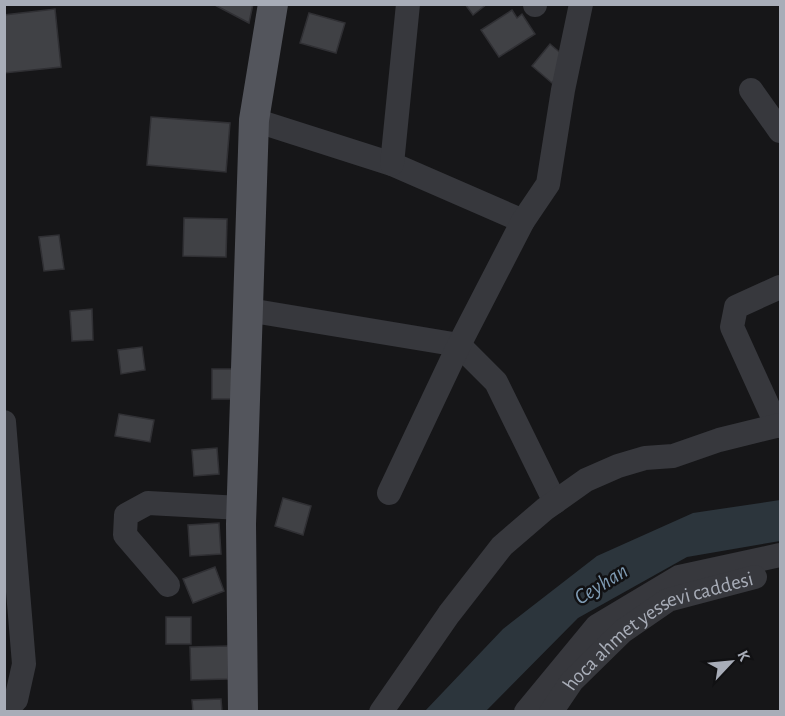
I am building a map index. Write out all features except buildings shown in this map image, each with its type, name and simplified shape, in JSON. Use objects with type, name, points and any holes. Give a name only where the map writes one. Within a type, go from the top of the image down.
[{"type":"main road","points":[[243,711],[241,508],[254,120],[273,4]]},
{"type":"street","points":[[392,164],[408,4]]},
{"type":"street","points":[[389,493],[459,345],[523,221],[548,184],[562,90],[581,4]]},
{"type":"street","points":[[751,90],[780,131]]},
{"type":"street","points":[[254,120],[392,164],[523,221]]},
{"type":"street","points":[[381,711],[449,614],[502,546],[555,502],[586,480],[618,466],[645,458],[674,456],[719,440],[779,426],[732,327],[736,308],[780,287]]},
{"type":"street","points":[[248,309],[459,345],[496,382],[555,502]]},
{"type":"street","points":[[5,437],[24,664],[15,707]]},
{"type":"street","points":[[168,585],[125,535],[126,515],[148,503],[241,508]]},
{"type":"street","points":[[526,711],[597,626],[680,577],[780,555]]},
{"type":"street","name":"hoca ahmet yessevi caddesi","points":[[551,711],[572,681],[623,631],[668,600],[780,571]]},
{"type":"water","name":"Ceyhan","points":[[780,500],[780,541],[687,557],[578,618],[486,711],[425,711],[503,629],[597,556],[693,513]]}]
